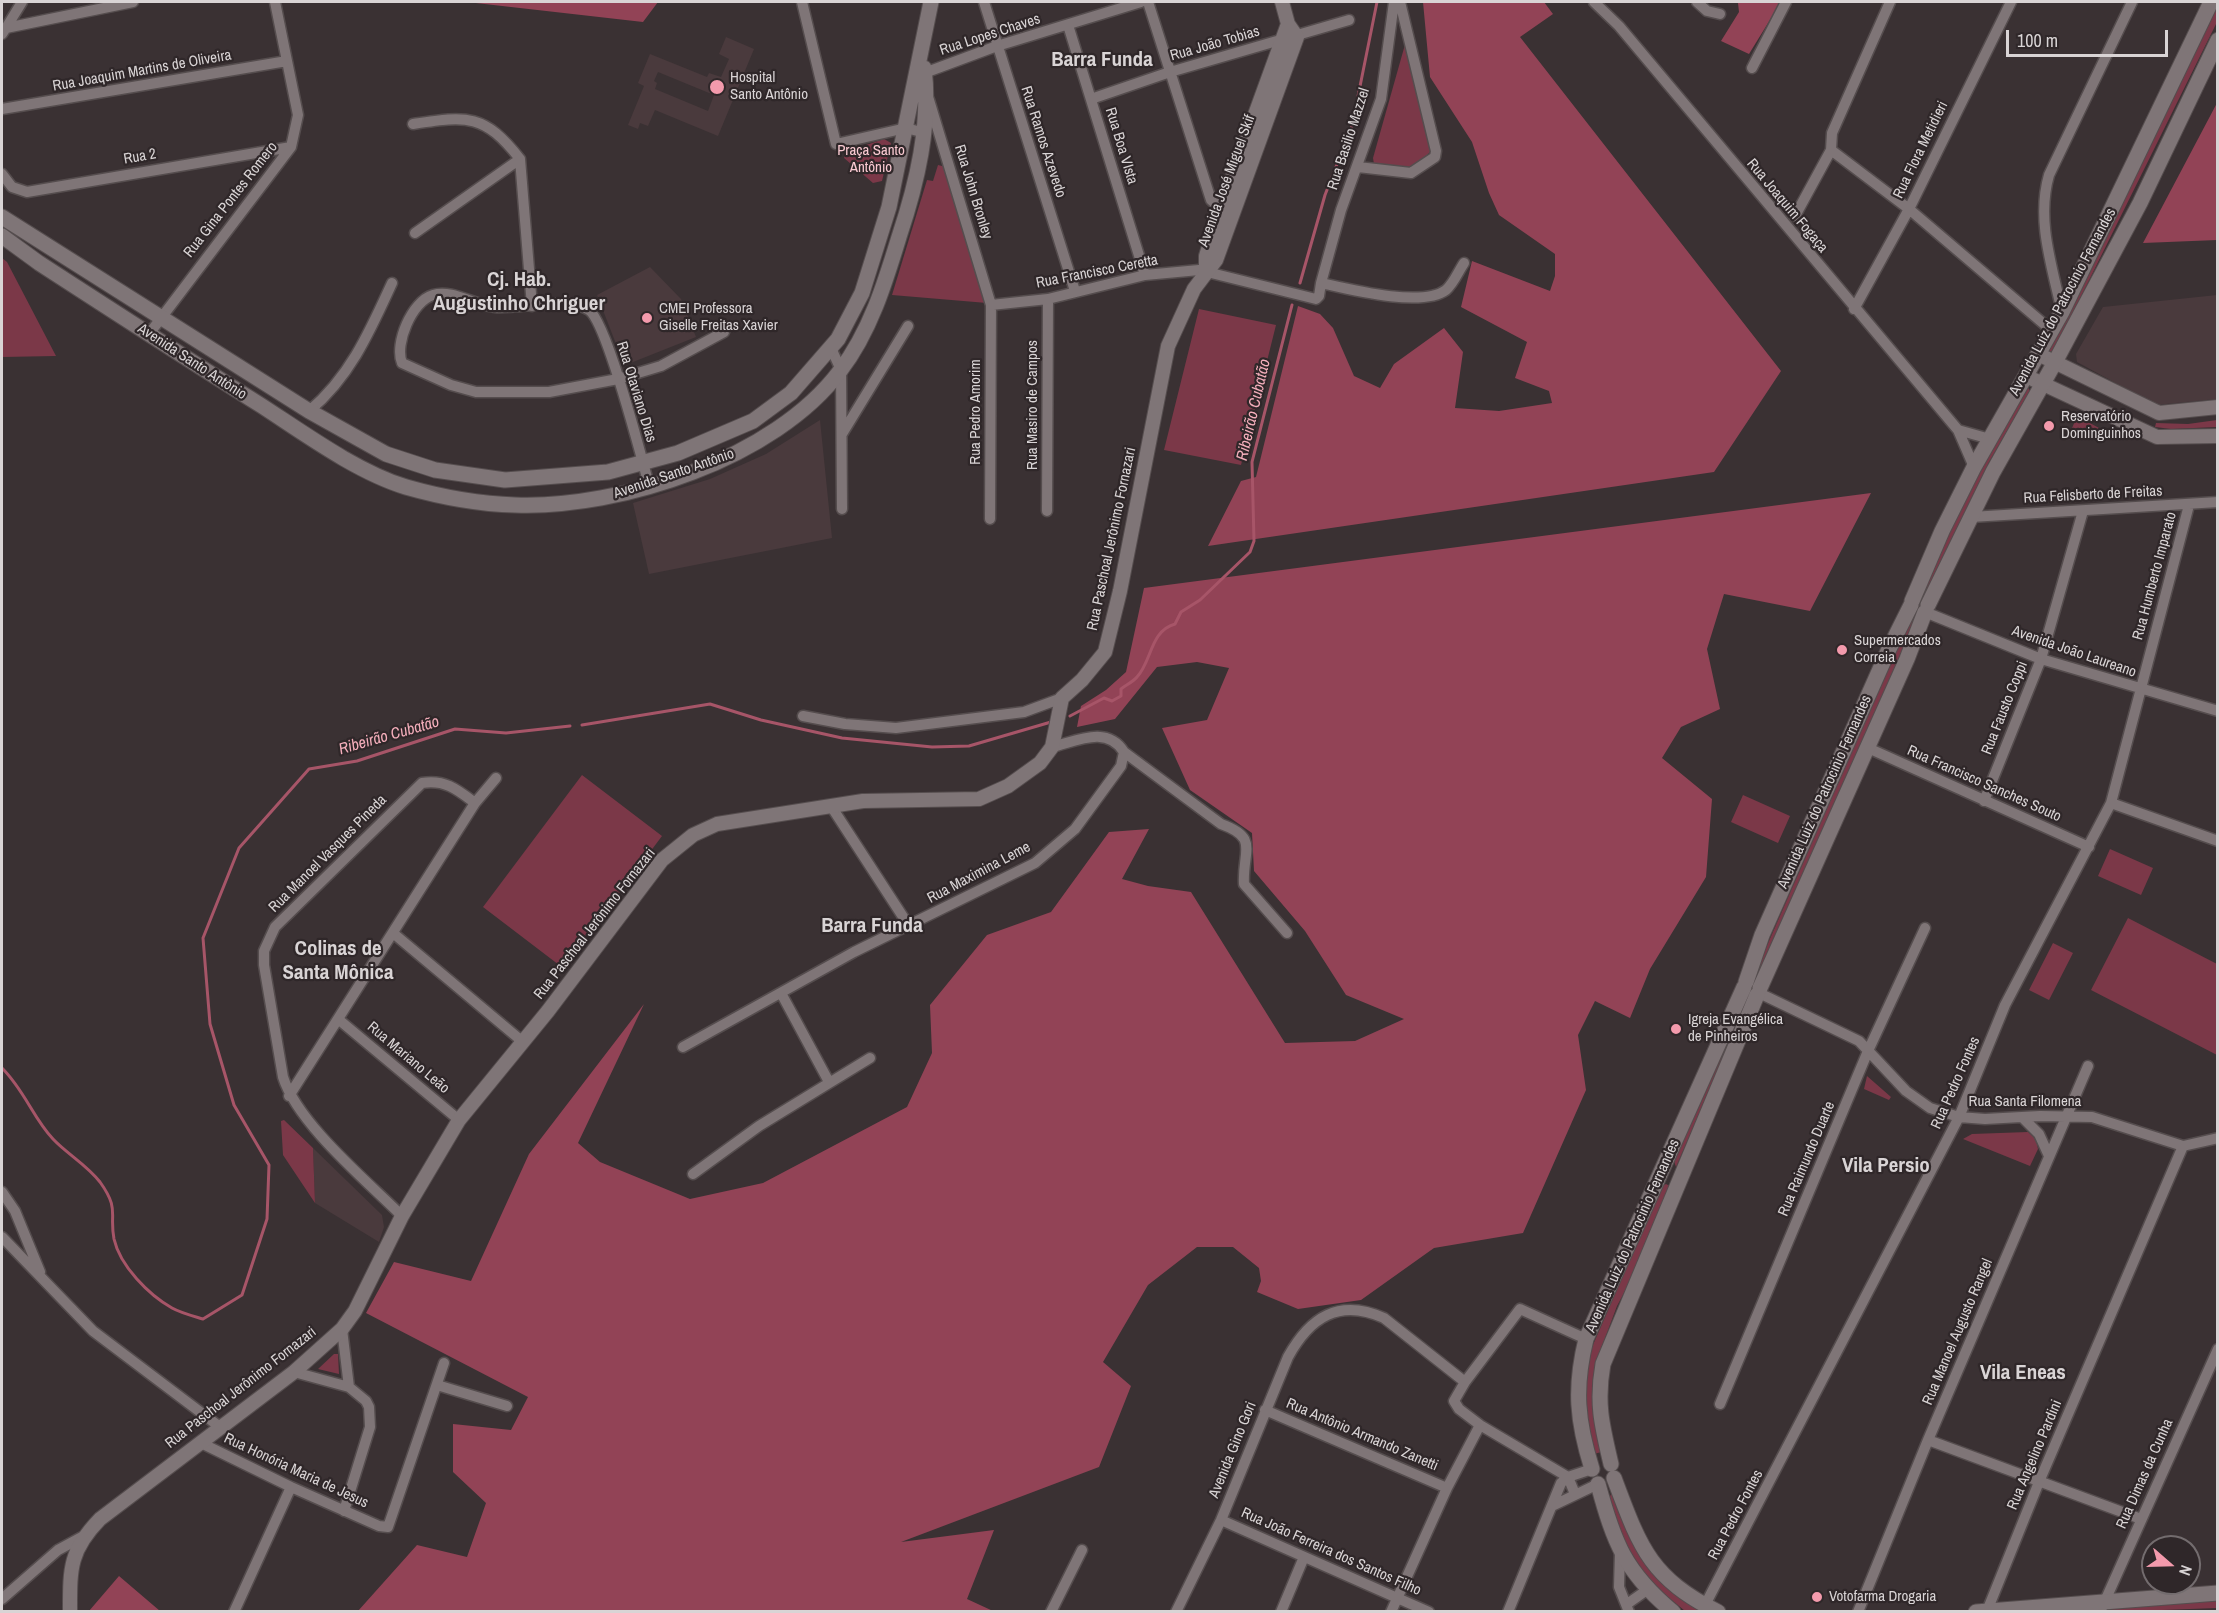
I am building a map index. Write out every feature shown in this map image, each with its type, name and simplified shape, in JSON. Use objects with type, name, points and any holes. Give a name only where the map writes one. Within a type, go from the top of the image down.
[{"type":"main road","name":"Avenida Santo Antônio","points":[[2,236],[302,432],[377,476],[406,487],[469,501],[516,505],[605,497],[698,469],[746,449],[798,416],[841,370],[880,298],[908,212],[925,133],[922,53],[931,2]]},
{"type":"main road","name":"Avenida Luiz do Patrocinio Fernandes","points":[[1592,1469],[1584,1443],[1576,1389],[1586,1339],[1662,1173],[1868,748],[1919,606],[1942,531],[1974,467],[2062,312],[2211,2]]},
{"type":"main road","name":"Avenida Luiz do Patrocinio Fernandes","points":[[1712,1608],[1665,1578],[1649,1559],[1636,1537],[1613,1471],[1599,1414],[1599,1388],[1603,1364],[1679,1181],[1753,989],[1762,935],[1888,651],[1919,606],[1971,517],[1993,472],[2055,363],[2140,203],[2217,40]]},
{"type":"main road","name":"Avenida Santo Antônio","points":[[2,217],[309,411],[386,454],[410,463],[465,476],[505,480],[608,472],[688,449],[753,421],[791,393],[831,348],[862,293],[889,207],[906,128],[922,79]]},
{"type":"main road","points":[[688,449],[698,469]]},
{"type":"main road","points":[[1662,1173],[1679,1181]]},
{"type":"main road","points":[[1598,1484],[1609,1484],[1613,1471],[1600,1462],[1592,1469],[1592,1478],[1598,1484],[1620,1552],[1647,1590],[1673,1611]]},
{"type":"main road","points":[[1976,1611],[2102,1607],[2217,1593]]},
{"type":"street","points":[[4,31],[22,2]]},
{"type":"street","points":[[4,31],[134,2]]},
{"type":"street","name":"Rua Gina Pontes Romero","points":[[149,334],[160,316],[291,147],[298,115],[275,2]]},
{"type":"street","points":[[802,2],[836,144],[906,128],[925,133]]},
{"type":"street","name":"Rua Ramos Azevedo","points":[[984,2],[1075,291]]},
{"type":"street","name":"Rua Lopes Chaves","points":[[922,79],[997,46],[1141,2]]},
{"type":"street","points":[[1148,2],[1210,200],[1226,213]]},
{"type":"street","name":"Avenida José Miguel Skif","points":[[1206,272],[1206,256],[1226,213],[1290,39],[1282,2]]},
{"type":"street","name":"Rua Basilio Mazzel","points":[[1321,283],[1329,246],[1381,99],[1394,2]]},
{"type":"street","points":[[1358,167],[1411,173],[1435,158],[1436,151],[1400,2]]},
{"type":"street","name":"Rua Joaquim Fogaça","points":[[1594,2],[1619,26],[1854,309],[1958,430],[1974,467]]},
{"type":"street","points":[[1696,2],[1707,10],[1720,14]]},
{"type":"street","points":[[1752,68],[1786,2]]},
{"type":"street","points":[[1795,216],[1831,150],[1832,132],[1890,2]]},
{"type":"street","name":"Rua Flora Metidieri","points":[[1854,309],[1909,208],[2011,2]]},
{"type":"street","points":[[2062,312],[2043,221],[2043,194],[2049,175],[2132,2]]},
{"type":"street","name":"Rua João Tobias","points":[[1091,99],[1170,72],[1349,20]]},
{"type":"street","name":"Rua Boa VIsta","points":[[1068,26],[1145,275]]},
{"type":"street","name":"Rua Joaquim Martins de Oliveira","points":[[2,109],[287,62]]},
{"type":"street","name":"Rua John Bronley","points":[[922,79],[991,305]]},
{"type":"street","points":[[413,124],[454,118],[478,121],[508,144],[520,159],[532,306],[495,307],[442,294],[433,295],[424,299],[411,317],[398,346],[402,363],[451,385],[476,392],[549,392],[618,379],[661,366],[724,332]]},
{"type":"street","name":"Rua 2","points":[[2,174],[12,187],[27,192],[291,147]]},
{"type":"street","points":[[1831,150],[1909,208],[2051,330]]},
{"type":"street","points":[[415,233],[520,159]]},
{"type":"street","points":[[1321,283],[1376,296],[1412,297],[1443,292],[1452,284],[1464,263]]},
{"type":"street","name":"Rua Francisco Ceretta","points":[[991,305],[1048,299],[1145,275],[1206,272],[1316,299],[1319,296],[1321,283]]},
{"type":"street","name":"Rua Paschoal Jerônimo Fornazari","points":[[1062,698],[1082,680],[1105,652],[1120,591],[1168,346],[1180,314],[1206,272]]},
{"type":"street","points":[[309,411],[328,395],[350,368],[392,283]]},
{"type":"street","name":"Rua Masiro de Campos","points":[[1047,511],[1048,299]]},
{"type":"street","name":"Rua Otaviano Dias","points":[[532,306],[576,304],[589,310],[597,319],[618,379],[649,485]]},
{"type":"street","name":"Rua Pedro Amorim","points":[[990,519],[991,305]]},
{"type":"street","points":[[842,434],[908,326]]},
{"type":"street","points":[[831,348],[841,370],[842,509]]},
{"type":"street","points":[[2038,354],[2115,394],[2159,413],[2217,407]]},
{"type":"street","points":[[2026,376],[2157,437],[2217,436]]},
{"type":"street","points":[[2106,415],[2115,394]]},
{"type":"street","points":[[1958,430],[1990,440]]},
{"type":"street","name":"Rua Felisberto de Freitas","points":[[1971,517],[2217,502]]},
{"type":"street","name":"Rua Humberto Imparato","points":[[2141,690],[2189,505]]},
{"type":"street","name":"Rua Fausto Coppi","points":[[1984,801],[2041,659],[2084,511]]},
{"type":"street","name":"Avenida João Laureano","points":[[1919,606],[2041,659],[2217,711]]},
{"type":"street","name":"Rua Pedro Fontes","points":[[1712,1608],[1959,1117],[2006,1005],[2111,802],[2141,690]]},
{"type":"street","points":[[802,716],[845,724],[896,728],[1024,712],[1062,698]]},
{"type":"street","points":[[1062,698],[1052,747],[1100,735],[1115,740],[1124,752],[1221,824],[1239,831],[1247,842],[1244,884],[1287,933]]},
{"type":"street","name":"Rua Paschoal Jerônimo Fornazari","points":[[2,1599],[58,1550],[82,1537],[100,1519],[294,1372],[342,1329],[355,1311],[402,1216],[459,1120],[523,1042],[662,860],[693,835],[717,824],[862,801],[979,799],[1008,786],[1040,763],[1052,747]]},
{"type":"street","name":"Rua Francisco Sanches Souto","points":[[1868,748],[2089,847]]},
{"type":"street","name":"Rua Maximina Leme","points":[[683,1047],[854,952],[1035,863],[1075,829],[1121,766],[1124,752]]},
{"type":"street","points":[[289,1096],[475,803],[496,778]]},
{"type":"street","name":"Rua Manoel Vasques Pineda","points":[[402,1216],[304,1117],[289,1096],[283,1077],[264,965],[264,951],[275,927],[422,783],[433,781],[448,784],[475,803]]},
{"type":"street","points":[[2111,802],[2217,841]]},
{"type":"street","points":[[831,806],[909,926]]},
{"type":"street","name":"Rua Raimundo Duarte","points":[[1720,1404],[1868,1051],[1925,928]]},
{"type":"street","points":[[393,933],[523,1042]]},
{"type":"street","name":"Rua Santa Filomena","points":[[1753,989],[1859,1041],[1906,1091],[1930,1108],[1959,1117],[2092,1117],[2183,1146]]},
{"type":"street","points":[[781,993],[829,1082]]},
{"type":"street","name":"Rua Mariano Leão","points":[[338,1018],[459,1120]]},
{"type":"street","points":[[693,1174],[759,1125],[870,1058]]},
{"type":"street","name":"Rua Manoel Augusto Rangel","points":[[1858,1611],[1928,1440],[2088,1066]]},
{"type":"street","points":[[2022,1117],[2038,1134],[2049,1156]]},
{"type":"street","points":[[2183,1146],[2217,1138]]},
{"type":"street","name":"Rua Angelino Pardini","points":[[1987,1611],[2039,1482],[2183,1146]]},
{"type":"street","points":[[2,1192],[15,1211],[43,1280]]},
{"type":"street","points":[[2,1237],[108,1344],[220,1427]]},
{"type":"street","points":[[1575,1494],[1568,1477],[1480,1425],[1455,1405],[1455,1397],[1520,1309],[1586,1339]]},
{"type":"street","name":"Avenida Gino Gori","points":[[1176,1611],[1221,1520],[1265,1410],[1300,1334],[1330,1313],[1352,1310],[1369,1312],[1384,1318],[1465,1382]]},
{"type":"street","points":[[342,1329],[349,1387]]},
{"type":"street","name":"Rua Dimas da Cunha","points":[[2102,1607],[2217,1349]]},
{"type":"street","points":[[444,1363],[437,1386],[507,1406]]},
{"type":"street","points":[[294,1372],[349,1387],[366,1401],[370,1418],[344,1511]]},
{"type":"street","name":"Rua Honória Maria de Jesus","points":[[201,1443],[291,1487],[385,1527],[390,1524],[437,1386]]},
{"type":"street","name":"Rua Antônio Armando Zanetti","points":[[1265,1410],[1447,1488]]},
{"type":"street","points":[[1391,1611],[1447,1488],[1480,1425]]},
{"type":"street","points":[[1928,1440],[2141,1519]]},
{"type":"street","points":[[1508,1611],[1561,1484],[1568,1477],[1592,1469]]},
{"type":"street","points":[[1552,1507],[1598,1484]]},
{"type":"street","points":[[234,1611],[291,1487]]},
{"type":"street","name":"Rua João Ferreira dos Santos Filho","points":[[1221,1520],[1429,1611]]},
{"type":"street","points":[[70,1611],[70,1577],[74,1556],[82,1537]]},
{"type":"street","points":[[1051,1611],[1082,1550]]},
{"type":"street","points":[[1620,1552],[1619,1587],[1628,1608],[1647,1590]]},
{"type":"street","points":[[1281,1611],[1304,1557]]},
{"type":"shaded area","points":[[467,2],[658,2],[643,22]]},
{"type":"shaded area","points":[[1423,2],[1544,2],[1553,14],[1520,37],[1781,371],[1714,472],[1208,546],[1241,481],[1256,477],[1298,306],[1320,314],[1333,328],[1354,376],[1380,388],[1394,364],[1444,328],[1463,352],[1455,408],[1499,411],[1552,403],[1549,391],[1515,378],[1527,342],[1461,307],[1472,261],[1550,291],[1555,276],[1555,254],[1499,215],[1472,142],[1430,77]]},
{"type":"shaded area","points":[[1728,2],[1781,2],[1749,54],[1721,41],[1739,12],[1738,3]]},
{"type":"shaded area","name":"Hospital Santo Antônio","points":[[726,37],[754,49],[718,136],[655,110],[648,126],[640,123],[638,129],[628,125],[644,86],[638,83],[650,54],[707,77],[709,73],[721,77],[729,59],[719,54]],"holes":[[[658,72],[714,95],[708,111],[655,89],[657,83],[654,81]]]},
{"type":"shaded area","points":[[2217,103],[2217,240],[2143,243]]},
{"type":"shaded area","name":"CMEI Professora Giselle Freitas Xavier","points":[[650,267],[681,299],[696,337],[628,364],[620,354],[597,295]]},
{"type":"shaded area","points":[[2217,295],[2217,399],[2156,405],[2077,362],[2076,354],[2103,307]]},
{"type":"shaded area","points":[[820,420],[832,538],[649,574],[633,503],[710,479],[766,454]]},
{"type":"shaded area","points":[[1871,493],[1810,611],[1724,594],[1707,649],[1720,709],[1681,727],[1662,758],[1712,799],[1706,877],[1650,969],[1630,1018],[1595,1001],[1578,1035],[1586,1090],[1523,1233],[1434,1248],[1361,1300],[1298,1309],[1257,1292],[1261,1281],[1259,1268],[1233,1247],[1197,1247],[1148,1285],[1103,1362],[1131,1386],[1099,1467],[901,1542],[994,1530],[967,1599],[993,1611],[358,1611],[417,1545],[467,1557],[486,1503],[453,1472],[453,1424],[511,1430],[528,1397],[366,1313],[394,1262],[471,1281],[529,1154],[644,1004],[578,1143],[600,1162],[690,1199],[763,1183],[907,1107],[932,1053],[930,1005],[987,935],[1051,912],[1109,832],[1149,829],[1122,879],[1148,886],[1191,892],[1285,1043],[1355,1041],[1404,1019],[1346,995],[1305,931],[1254,871],[1252,833],[1190,790],[1162,728],[1207,720],[1229,668],[1197,662],[1157,667],[1115,719],[1077,727],[1081,706],[1106,690],[1126,672],[1144,588]]},
{"type":"shaded area","points":[[313,1148],[382,1215],[384,1227],[379,1242],[315,1203]]},
{"type":"shaded area","points":[[119,1576],[160,1611],[89,1611]]},
{"type":"green space","points":[[2217,2],[2217,22],[2051,357],[2042,352]]},
{"type":"green space","points":[[1406,41],[1422,116],[1432,150],[1414,168],[1374,164],[1373,158]]},
{"type":"green space","name":"Praça Santo Antônio","points":[[884,139],[891,143],[882,181],[873,183],[844,158],[845,152]]},
{"type":"green space","points":[[938,165],[946,167],[987,303],[892,295],[927,180],[933,181]]},
{"type":"green space","points":[[2,258],[7,262],[56,356],[2,357]]},
{"type":"green space","points":[[1199,309],[1276,325],[1241,465],[1164,450]]},
{"type":"green space","points":[[2028,387],[2030,392],[1989,462],[1927,595],[1924,596],[1922,593],[1979,466]]},
{"type":"green space","points":[[2077,416],[2110,434],[2068,438]]},
{"type":"green space","points":[[2217,420],[2217,427],[2171,429],[2155,427],[2156,423],[2188,424]]},
{"type":"green space","points":[[1909,620],[1915,621],[1759,979],[1755,973]]},
{"type":"green space","points":[[582,775],[662,836],[563,968],[483,907]]},
{"type":"green space","points":[[1743,795],[1790,816],[1778,843],[1731,822]]},
{"type":"green space","points":[[2110,849],[2153,868],[2141,895],[2098,876]]},
{"type":"green space","points":[[2128,918],[2217,964],[2217,1055],[2091,990]]},
{"type":"green space","points":[[2053,943],[2073,953],[2049,1000],[2029,990]]},
{"type":"green space","points":[[1744,1000],[1748,1002],[1676,1167],[1674,1161]]},
{"type":"green space","points":[[1867,1076],[1891,1097],[1889,1100],[1864,1089]]},
{"type":"green space","points":[[284,1120],[313,1148],[315,1203],[283,1155],[281,1121]]},
{"type":"green space","points":[[2028,1132],[2036,1139],[2038,1149],[2030,1166],[1963,1139],[1972,1134]]},
{"type":"green space","points":[[1666,1184],[1670,1186],[1639,1265],[1617,1306],[1598,1357],[1592,1394],[1601,1452],[1591,1455],[1583,1389],[1589,1354],[1662,1186]]},
{"type":"green space","points":[[334,1354],[338,1354],[339,1374],[318,1369]]},
{"type":"green space","points":[[1614,1493],[1632,1539],[1704,1611],[1685,1611],[1651,1583],[1624,1542],[1609,1499]]},
{"type":"green space","points":[[2217,1599],[2217,1608],[2108,1612],[2110,1608]]},
{"type":"waterway","name":"Ribeirão Cubatão","points":[[1300,283],[1325,195],[1352,126],[1377,2]]},
{"type":"waterway","name":"Ribeirão Cubatão","points":[[1070,716],[1104,698],[1112,701],[1121,696],[1121,689],[1135,679],[1142,670],[1161,633],[1175,624],[1181,612],[1200,600],[1250,552],[1254,541],[1252,462],[1292,305]]},
{"type":"waterway","points":[[582,725],[710,704],[761,720],[842,738],[932,747],[969,746],[1051,722]]},
{"type":"waterway","name":"Ribeirão Cubatão","points":[[2,1068],[17,1086],[46,1131],[83,1164],[106,1191],[112,1205],[114,1239],[117,1249],[137,1279],[154,1296],[172,1308],[203,1319],[242,1295],[267,1219],[269,1165],[234,1105],[210,1024],[203,938],[239,848],[309,769],[357,761],[455,729],[506,733],[570,726]]},
{"type":"place","name":"Hospital Santo Antônio","points":[[717,87]]},
{"type":"place","name":"CMEI Professora Giselle Freitas Xavier","points":[[647,318]]},
{"type":"place","name":"Reservatório Dominguinhos","points":[[2049,426]]},
{"type":"place","name":"Supermercados Correia","points":[[1842,650]]},
{"type":"place","name":"Igreja Evangélica de Pinheiros","points":[[1676,1029]]},
{"type":"place","name":"Votofarma Drogaria","points":[[1817,1597]]},
{"type":"district","name":"Barra Funda","points":[[1102,60]]},
{"type":"district","name":"Cj. Hab. Augustinho Chriguer","points":[[519,292]]},
{"type":"district","name":"Barra Funda","points":[[872,926]]},
{"type":"district","name":"Colinas de Santa Mônica","points":[[338,961]]},
{"type":"district","name":"Vila Persio","points":[[1886,1166]]},
{"type":"district","name":"Vila Eneas","points":[[2023,1373]]}]
